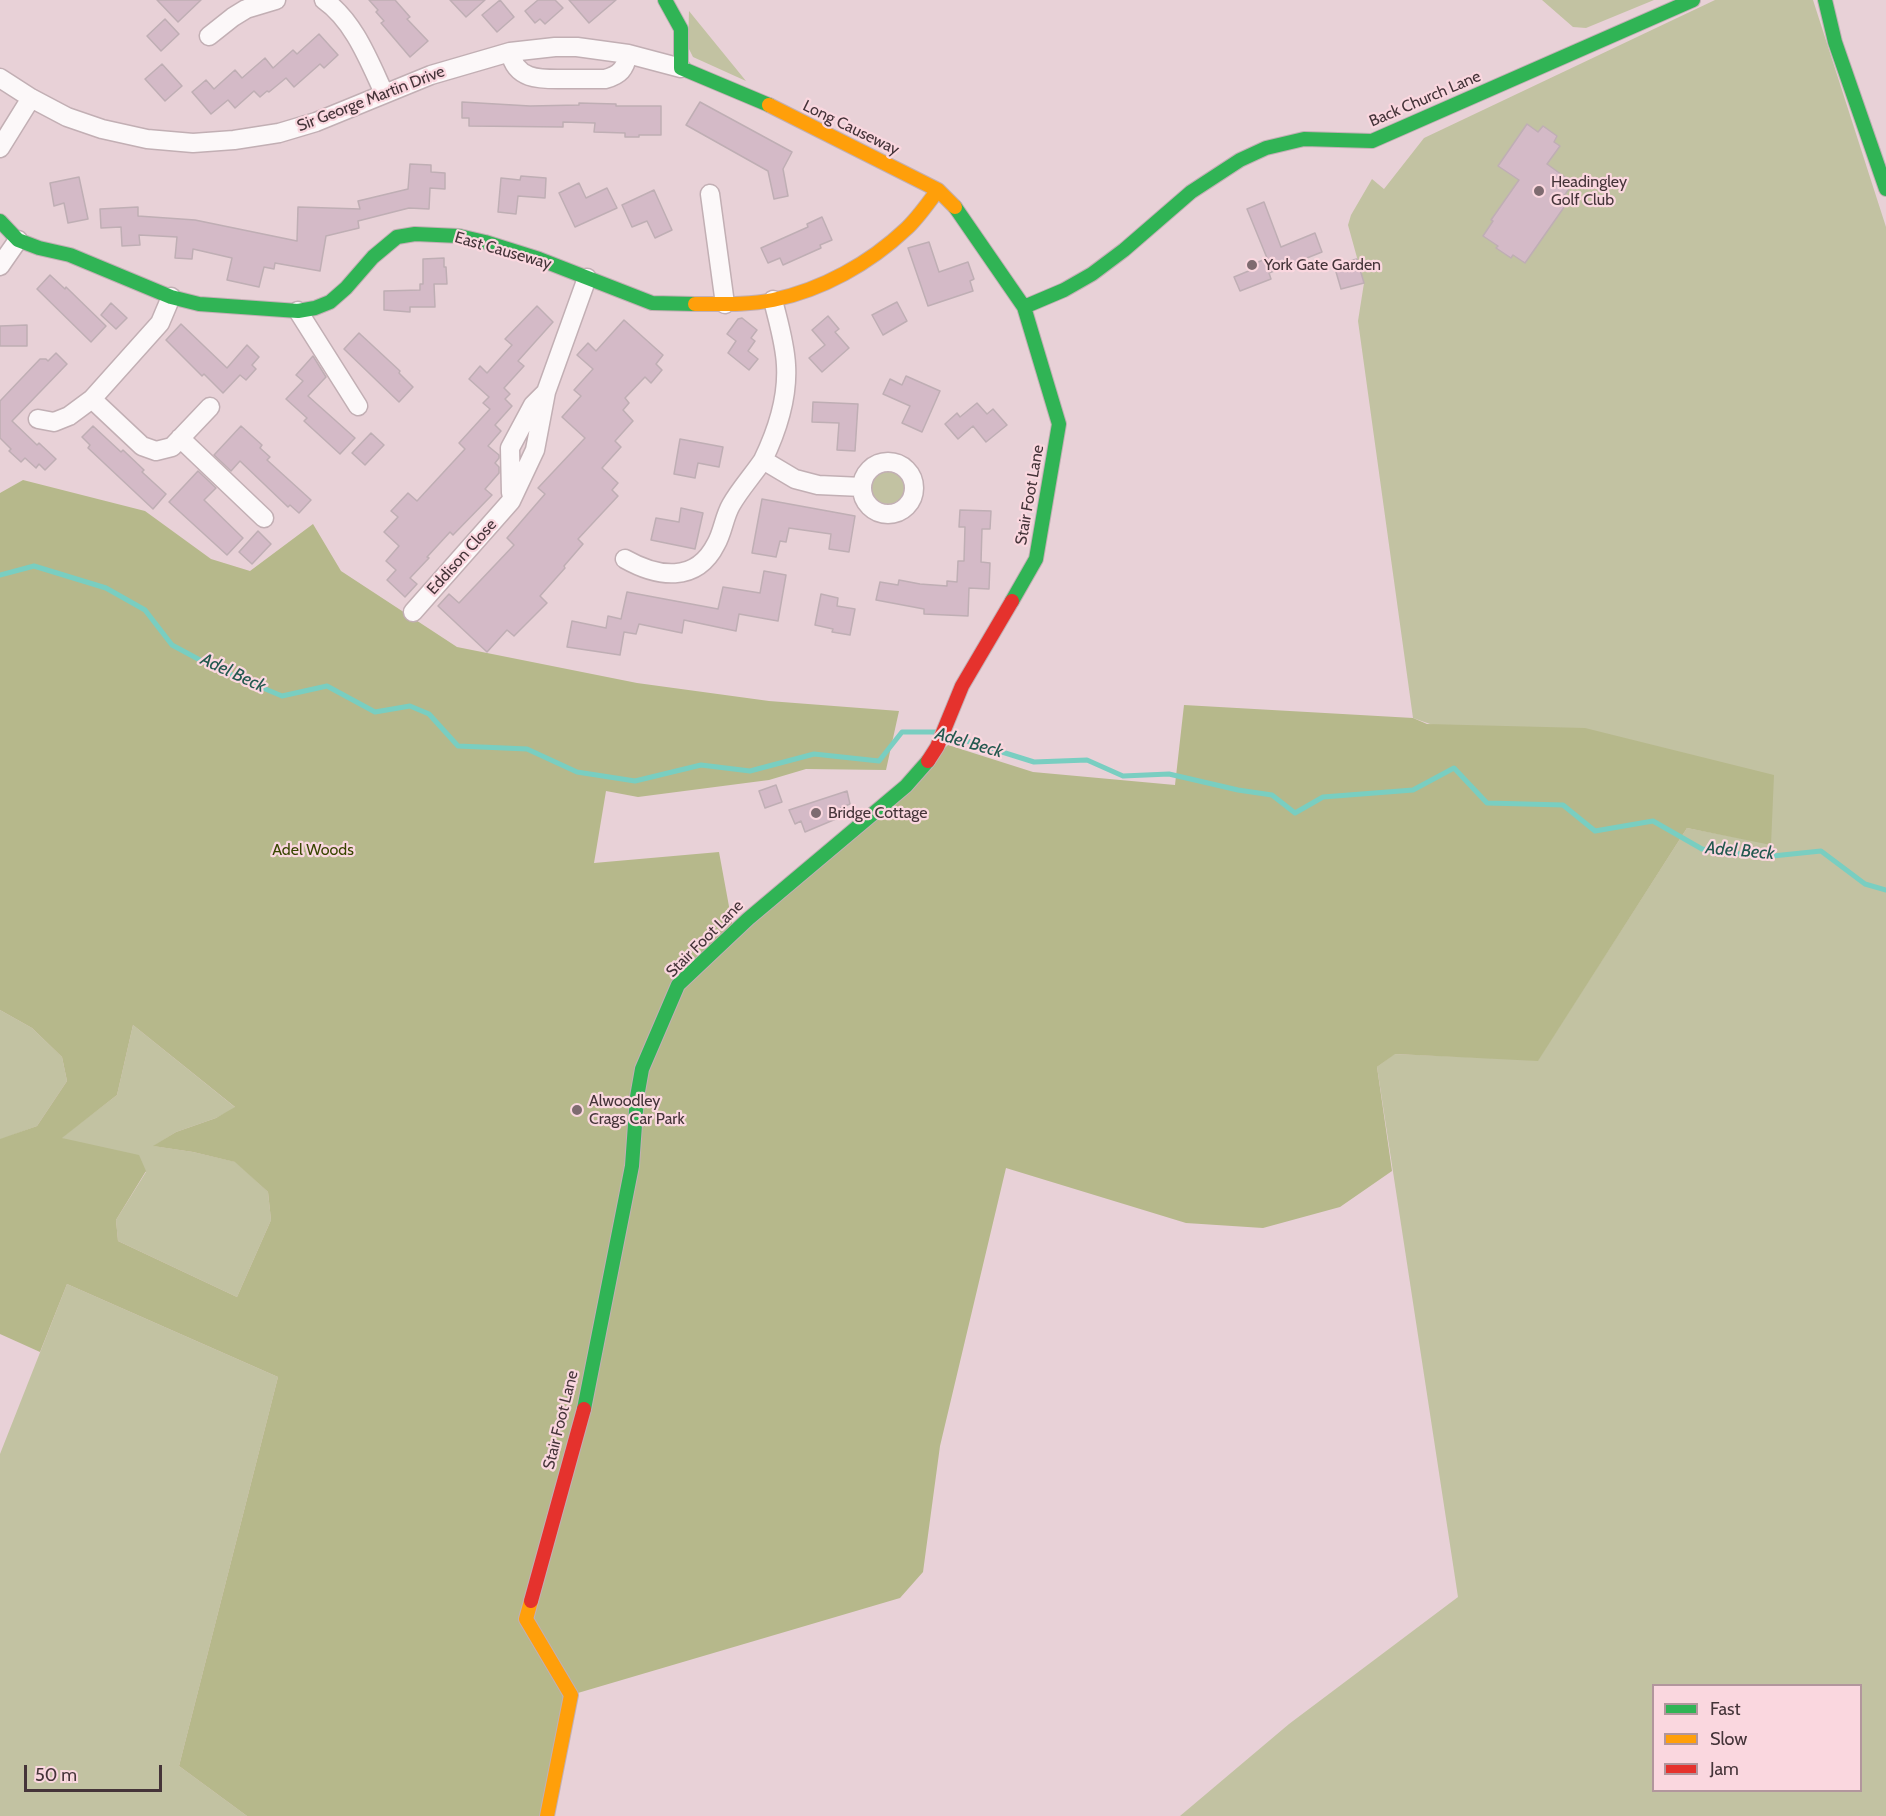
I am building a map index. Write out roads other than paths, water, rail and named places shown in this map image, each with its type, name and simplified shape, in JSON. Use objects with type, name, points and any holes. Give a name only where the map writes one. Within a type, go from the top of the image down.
[{"type":"street","points":[[209,36],[233,16],[246,9],[276,0]]},
{"type":"street","points":[[324,0],[348,25],[364,49],[384,93]]},
{"type":"street","points":[[665,0],[681,29],[681,68]]},
{"type":"street","name":"Back Church Lane","points":[[1024,307],[1065,291],[1102,268],[1203,184],[1243,157],[1294,139],[1319,137],[1372,141],[1693,0]]},
{"type":"street","points":[[1825,0],[1834,42],[1886,189]]},
{"type":"street","name":"Sir George Martin Drive","points":[[0,78],[67,117],[102,129],[147,139],[193,143],[279,133],[316,122],[431,75],[510,52],[577,47],[628,54],[681,68]]},
{"type":"street","points":[[510,52],[512,62],[518,70],[540,80],[613,77],[622,72],[628,54]]},
{"type":"street","name":"Long Causeway","points":[[681,68],[760,101],[938,190],[955,207],[1024,307]]},
{"type":"street","points":[[0,148],[31,98]]},
{"type":"street","name":"East Causeway","points":[[0,221],[18,240],[39,248],[70,255],[171,297],[199,304],[298,311],[315,308],[330,302],[346,288],[373,257],[397,237],[415,234],[459,236],[485,242],[539,259],[652,303],[724,304],[773,300],[826,283],[880,251],[908,228],[938,190]]},
{"type":"street","points":[[710,194],[724,304]]},
{"type":"street","points":[[0,266],[18,240]]},
{"type":"street","name":"Eddison Close","points":[[413,612],[511,501],[535,450],[546,392],[587,278]]},
{"type":"street","points":[[38,419],[54,422],[69,416],[92,399],[159,323],[171,297]]},
{"type":"street","points":[[625,559],[642,568],[666,574],[679,574],[698,565],[716,546],[731,504],[763,460],[779,418],[785,393],[787,365],[773,300]]},
{"type":"street","name":"Stair Foot Lane","points":[[547,1816],[571,1695],[526,1619],[582,1417],[632,1166],[642,1069],[678,985],[748,919],[906,786],[927,762],[937,747],[962,686],[1036,559],[1059,424],[1024,307]]},
{"type":"street","points":[[298,311],[358,406]]},
{"type":"street","points":[[92,399],[142,446],[156,451],[172,447],[210,407]]},
{"type":"street","points":[[180,438],[264,518]]},
{"type":"street","points":[[763,460],[795,478],[818,485],[862,487]]},
{"type":"waterway","name":"Adel Beck","points":[[0,575],[34,566],[106,588],[145,610],[172,645],[213,667],[282,696],[327,686],[375,712],[410,706],[429,714],[458,746],[527,749],[577,772],[635,781],[701,765],[750,771],[814,754],[879,761],[902,732],[936,732]]},
{"type":"waterway","name":"Adel Beck","points":[[951,736],[1034,762],[1087,760],[1123,776],[1169,774],[1238,790],[1272,795],[1295,813],[1323,797],[1413,790],[1454,768],[1487,803],[1563,805],[1595,831],[1653,821],[1702,849],[1763,857],[1821,851],[1865,884],[1886,890]]},
{"type":"place","name":"Headingley Golf Club","points":[[1539,191]]},
{"type":"place","name":"York Gate Garden","points":[[1252,265]]},
{"type":"place","name":"Bridge Cottage","points":[[816,813]]},
{"type":"place","name":"Alwoodley Crags Car Park","points":[[577,1110]]},
{"type":"park label","name":"Adel Woods","points":[[313,850]]}]
